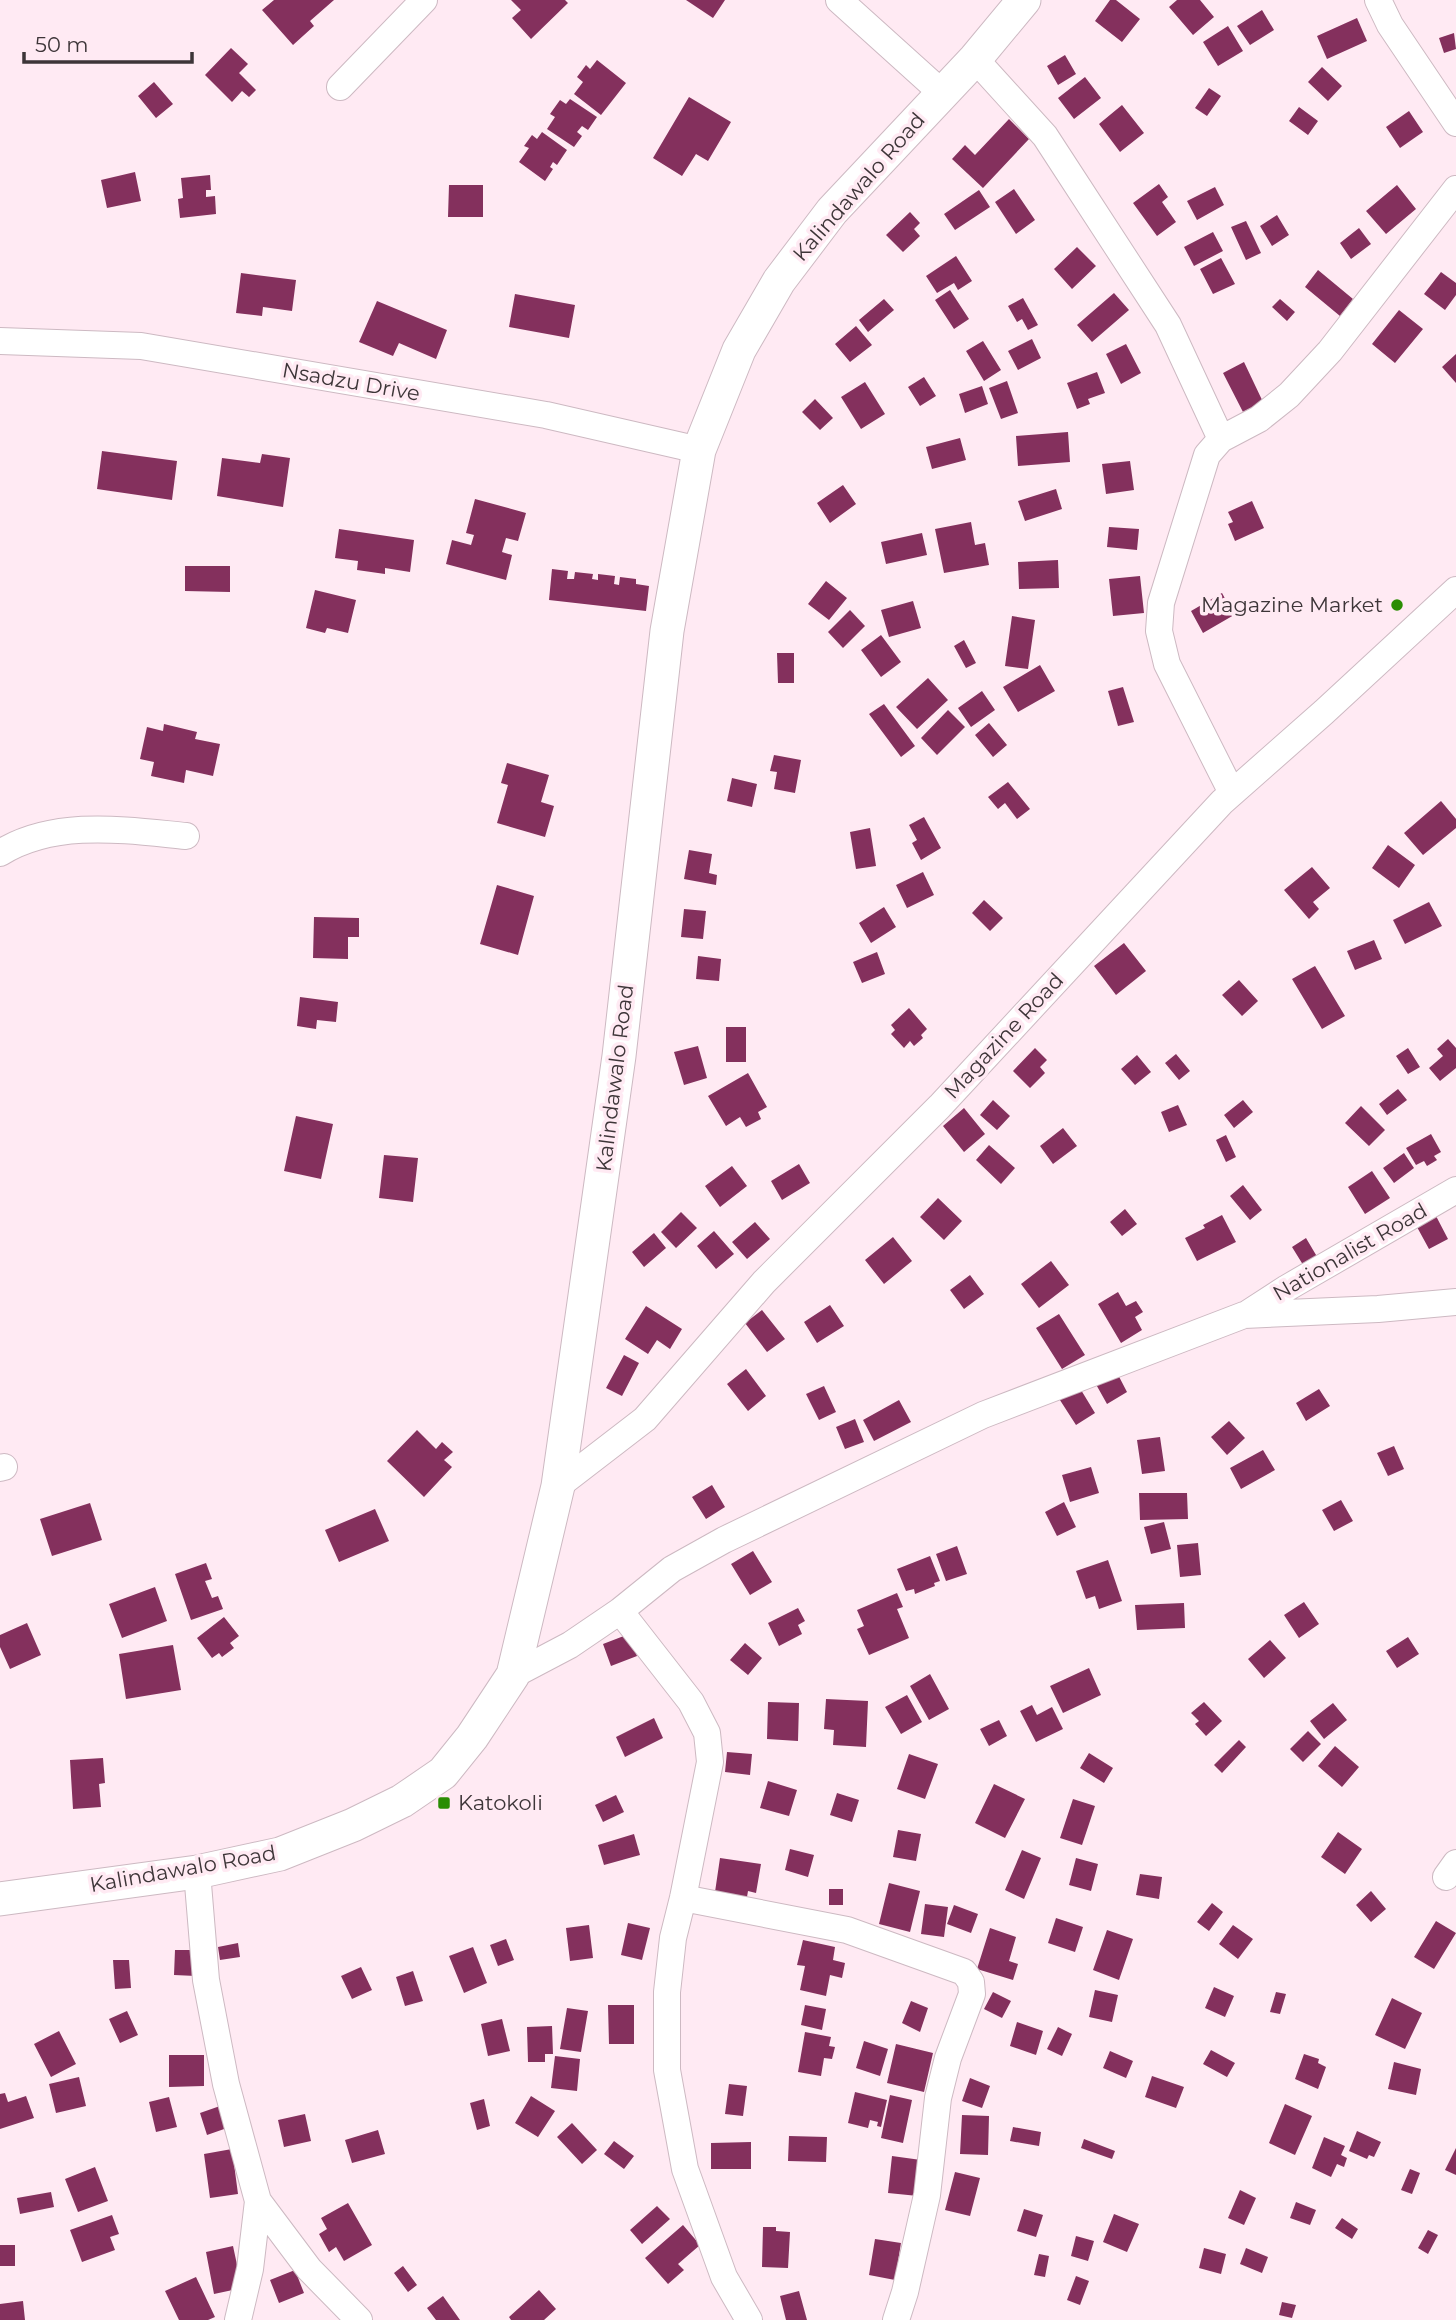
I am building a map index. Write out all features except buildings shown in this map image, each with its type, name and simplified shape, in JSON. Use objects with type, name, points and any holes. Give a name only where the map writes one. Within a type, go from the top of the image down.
[{"type":"street","points":[[341,87],[424,0]]},
{"type":"street","points":[[839,0],[942,93]]},
{"type":"street","name":"Kalindawalo Road","points":[[0,1899],[197,1872],[280,1854],[353,1825],[401,1801],[443,1773],[472,1737],[513,1675],[558,1486],[619,1056],[667,631],[699,450],[739,350],[779,281],[832,211],[975,59],[1024,0]]},
{"type":"street","points":[[1378,0],[1390,25],[1456,123]]},
{"type":"street","points":[[975,59],[1045,136],[1168,325],[1221,439]]},
{"type":"street","points":[[1232,793],[1167,664],[1158,631],[1161,604],[1208,455],[1221,439],[1259,419],[1289,395],[1330,351],[1456,189]]},
{"type":"street","name":"Nsadzu Drive","points":[[0,341],[141,346],[546,415],[699,450]]},
{"type":"street","name":"Magazine Road","points":[[558,1486],[645,1419],[764,1282],[940,1106],[1232,793],[1456,590]]},
{"type":"street","points":[[0,853],[37,836],[104,828],[186,836]]},
{"type":"street","name":"Nationalist Road","points":[[1244,1315],[1456,1190]]},
{"type":"street","points":[[513,1675],[570,1645],[620,1611],[672,1569],[723,1540],[982,1415],[1244,1315],[1378,1309],[1456,1302]]},
{"type":"street","points":[[620,1611],[691,1702],[707,1732],[710,1762],[673,1938],[667,1992],[667,2070],[685,2169],[724,2277],[749,2320]]},
{"type":"street","points":[[197,1872],[209,1993],[226,2084],[258,2201],[309,2269],[359,2320]]},
{"type":"street","points":[[683,1898],[847,1930],[964,1972],[971,1982],[972,1994],[948,2058],[938,2098],[927,2195],[896,2320]]},
{"type":"street","points":[[238,2320],[250,2269],[258,2201]]},
{"type":"place","name":"Magazine Market","points":[[1397,605]]},
{"type":"place","name":"Katokoli","points":[[444,1803]]}]
